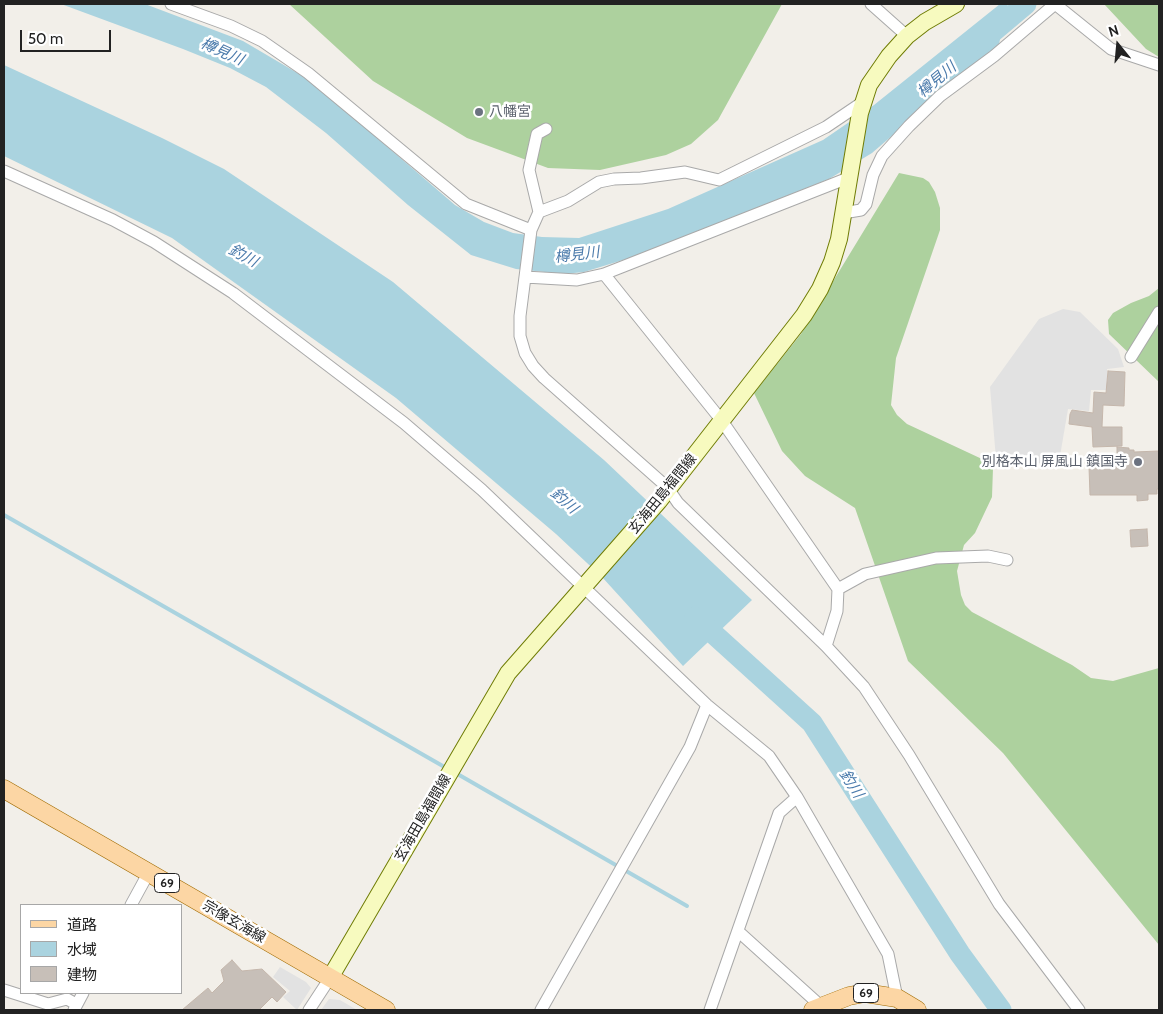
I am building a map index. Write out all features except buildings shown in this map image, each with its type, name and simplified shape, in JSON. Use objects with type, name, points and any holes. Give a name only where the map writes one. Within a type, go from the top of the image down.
[{"type":"main road","name":"玄海田島福間線","points":[[330,978],[508,673],[659,501],[667,487],[722,422],[784,343],[820,289],[832,262],[843,213],[861,108],[878,69],[907,36],[925,22],[956,4]]},
{"type":"main road","name":"宗像玄海線","points":[[4,789],[386,1010]]},
{"type":"main road","name":"69","points":[[818,1008],[849,996],[865,993],[897,998],[917,1010]]},
{"type":"street","points":[[171,4],[231,26],[262,41],[308,73],[466,204],[531,230]]},
{"type":"street","points":[[870,4],[907,36]]},
{"type":"street","points":[[843,213],[860,210],[866,204],[873,175],[882,156],[909,126],[940,96],[994,56],[1055,4],[1111,49],[1159,65]]},
{"type":"street","points":[[539,212],[568,200],[600,182],[614,179],[641,178],[685,172],[719,180],[861,108]]},
{"type":"street","points":[[546,129],[537,134],[529,170],[539,212],[531,230],[520,316],[520,336],[533,366],[667,487],[678,503],[826,646],[864,687],[883,713],[999,904],[1079,1010]]},
{"type":"street","points":[[4,171],[114,220],[154,242],[233,293],[404,423],[588,583],[707,705],[769,756],[797,798],[888,954],[897,998]]},
{"type":"street","points":[[526,273],[577,280],[604,274],[849,173]]},
{"type":"street","points":[[604,274],[722,422],[838,589],[837,611],[826,646]]},
{"type":"street","points":[[1131,357],[1159,312]]},
{"type":"street","points":[[838,589],[865,574],[936,558],[988,556],[1007,560]]},
{"type":"street","points":[[541,1010],[690,747],[707,705]]},
{"type":"street","points":[[710,1010],[778,813],[797,798]]},
{"type":"street","points":[[132,904],[149,872]]},
{"type":"street","points":[[738,932],[818,1008]]},
{"type":"street","points":[[309,1010],[330,978]]},
{"type":"street","points":[[4,990],[48,1004],[67,999],[75,1007],[82,994]]},
{"type":"green space","points":[[289,4],[782,4],[718,120],[691,144],[666,155],[600,170],[548,168],[467,138],[373,81]]},
{"type":"green space","points":[[1104,4],[1159,4],[1159,57],[1146,49]]},
{"type":"green space","points":[[899,173],[923,178],[929,182],[935,192],[940,208],[940,230],[896,358],[891,405],[897,415],[907,424],[982,459],[993,468],[992,497],[975,533],[964,545],[957,571],[961,595],[965,605],[972,612],[1072,665],[1091,678],[1113,681],[1159,668],[1159,945],[1003,753],[908,661],[855,508],[805,476],[782,451],[754,393],[801,334]]},
{"type":"green space","points":[[1159,288],[1159,382],[1109,334],[1108,320],[1113,313],[1149,296]]},
{"type":"shaded area","points":[[1063,309],[1080,312],[1118,349],[1124,367],[1107,369],[1107,390],[1091,390],[1089,411],[1068,409],[1060,456],[1040,463],[1006,468],[996,459],[990,387],[1039,319]]},
{"type":"shaded area","points":[[280,967],[306,982],[311,988],[297,1010],[283,997],[290,991],[273,977]]},
{"type":"shaded area","points":[[329,999],[340,1000],[357,1010],[321,1010]]},
{"type":"water","points":[[61,4],[145,4],[243,41],[311,81],[455,205],[484,222],[513,233],[542,237],[579,238],[668,209],[823,140],[874,105],[1000,4],[1008,4],[999,44],[872,153],[829,179],[636,256],[584,272],[564,274],[516,269],[471,255],[408,205],[326,133],[266,87],[230,68]]},
{"type":"water","points":[[4,65],[162,138],[224,169],[393,282],[604,460],[752,600],[683,666],[602,577],[556,534],[396,398],[172,238],[4,156]]},
{"type":"waterway","name":"樽見川","points":[[982,41],[1026,4]]},
{"type":"waterway","points":[[4,515],[448,769]]},
{"type":"waterway","name":"釣川","points":[[695,617],[812,723],[960,954],[1001,1010]]},
{"type":"waterway","points":[[454,772],[687,906]]},
{"type":"place","name":"八幡宮","points":[[479,112]]},
{"type":"place","name":"別格本山 屏風山 鎮国寺","points":[[1138,462]]}]
